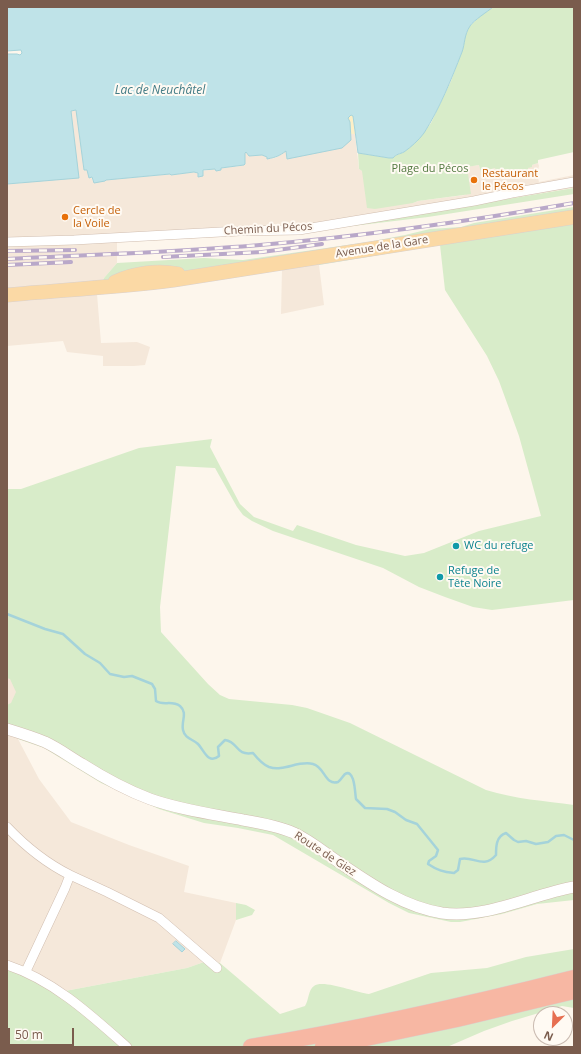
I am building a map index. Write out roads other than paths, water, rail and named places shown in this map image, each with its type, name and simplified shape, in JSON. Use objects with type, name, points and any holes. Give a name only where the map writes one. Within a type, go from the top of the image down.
[{"type":"highway","points":[[252,1047],[301,1039],[404,1018],[574,978]]},
{"type":"highway","points":[[323,1047],[413,1029],[574,991]]},
{"type":"main road","name":"Avenue de la Gare","points":[[7,295],[105,286],[128,276],[155,272],[190,276],[574,217]]},
{"type":"street","name":"Chemin du Pécos","points":[[7,242],[74,240],[231,231],[299,230],[460,204],[574,182]]},
{"type":"street","name":"Route de Giez","points":[[10,730],[51,745],[104,778],[150,799],[178,808],[270,825],[292,832],[320,848],[376,887],[410,904],[424,909],[442,913],[461,914],[479,912],[554,891],[574,887]]},
{"type":"street","points":[[7,828],[44,860],[70,875],[159,918],[217,968]]},
{"type":"street","points":[[26,971],[70,875]]},
{"type":"street","points":[[7,965],[26,971],[76,1003],[125,1046]]},
{"type":"water","name":"Lac de Neuchâtel","points":[[7,7],[493,7],[474,21],[468,29],[462,52],[449,83],[435,114],[424,133],[409,148],[393,158],[358,153],[353,116],[351,115],[348,118],[350,122],[351,140],[342,148],[287,159],[286,151],[278,156],[267,159],[267,157],[262,155],[249,156],[246,152],[244,165],[221,168],[221,170],[216,171],[215,169],[203,170],[203,176],[198,177],[198,173],[194,172],[106,180],[94,183],[92,177],[89,178],[87,170],[84,170],[76,110],[71,111],[79,178],[7,184],[7,54],[20,55],[22,53],[21,50],[7,51]]},
{"type":"water","points":[[176,941],[185,949],[182,952],[173,944]]},
{"type":"waterway","points":[[7,614],[45,629],[63,634],[85,654],[100,663],[110,674],[124,677],[132,676],[152,684],[155,689],[156,701],[177,704],[184,711],[184,733],[187,737],[196,742],[209,758],[212,759],[219,756],[218,747],[225,740],[233,743],[243,753],[253,753],[269,767],[280,768],[302,763],[313,764],[317,766],[330,781],[334,782],[338,782],[345,774],[348,773],[353,778],[356,799],[365,808],[387,809],[395,812],[406,820],[417,824],[438,850],[436,856],[429,861],[428,864],[437,869],[454,873],[458,870],[460,859],[465,858],[482,862],[491,859],[496,855],[498,839],[506,833],[518,842],[526,841],[536,844],[548,842],[556,836],[564,835],[574,840]]},
{"type":"railway","points":[[7,259],[197,250],[260,245],[417,227],[574,203]]},
{"type":"railway","points":[[163,257],[262,252],[322,244]]},
{"type":"railway","points":[[7,251],[75,250]]},
{"type":"railway","points":[[7,265],[71,262]]},
{"type":"place","name":"Restaurant le Pécos","points":[[474,180]]},
{"type":"place","name":"Cercle de la Voile","points":[[65,217]]},
{"type":"place","name":"WC du refuge","points":[[456,546]]},
{"type":"place","name":"Refuge de Tête Noire","points":[[440,577]]},
{"type":"park label","name":"Plage du Pécos","points":[[430,169]]}]
